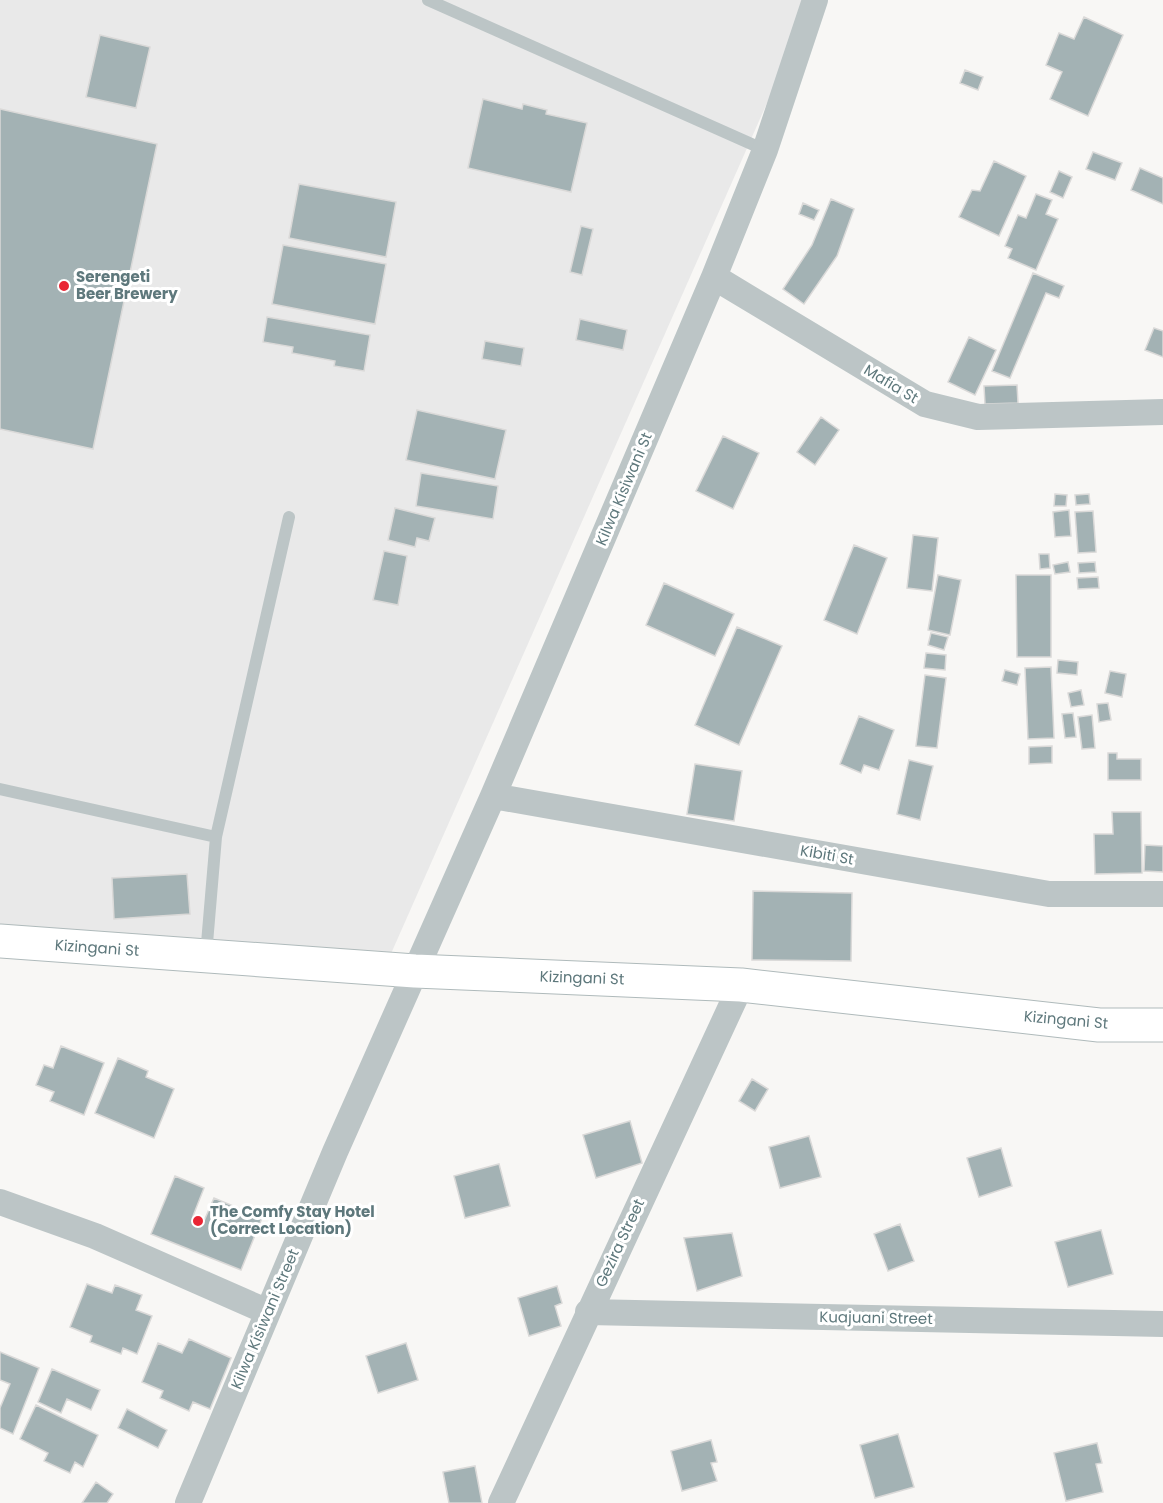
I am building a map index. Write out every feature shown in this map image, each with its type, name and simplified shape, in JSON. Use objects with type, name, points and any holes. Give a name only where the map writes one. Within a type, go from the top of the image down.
[{"type":"street","name":"Kilwa Kisiwani St","points":[[415,971],[493,796],[714,278],[765,150],[815,0]]},
{"type":"street","name":"Mafia St","points":[[714,278],[925,404],[978,417],[1163,412]]},
{"type":"street","name":"Kibiti St","points":[[493,796],[1049,894],[1163,894]]},
{"type":"street","name":"Kizingani St","points":[[0,941],[415,971],[741,985],[1099,1025],[1163,1025]]},
{"type":"street","name":"Kilwa Kisiwani Street","points":[[188,1503],[335,1152],[415,971]]},
{"type":"street","name":"Gezira Street","points":[[501,1503],[741,985]]},
{"type":"street","points":[[0,1202],[95,1236],[268,1312]]},
{"type":"street","name":"Kuajuani Street","points":[[588,1312],[1163,1324]]},
{"type":"lane","points":[[428,0],[765,150]]},
{"type":"lane","points":[[206,956],[216,837],[289,517]]},
{"type":"lane","points":[[0,789],[216,837]]},
{"type":"shaded area","points":[[0,0],[807,0],[797,35],[386,965],[0,934]]},
{"type":"building","points":[[1084,17],[1123,35],[1088,116],[1050,99],[1062,72],[1046,65],[1059,33],[1074,39]]},
{"type":"building","points":[[100,35],[150,47],[136,108],[86,97]]},
{"type":"building","points":[[965,70],[983,77],[978,90],[960,83]]},
{"type":"building","points":[[483,99],[522,109],[523,104],[547,110],[546,114],[587,123],[571,192],[468,168]]},
{"type":"building","name":"Serengeti Beer Brewery","points":[[0,109],[157,144],[93,449],[0,429]]},
{"type":"building","points":[[1093,152],[1122,163],[1115,180],[1086,169]]},
{"type":"building","points":[[994,161],[1026,176],[999,236],[959,217],[972,190],[980,191]]},
{"type":"building","points":[[1140,168],[1163,178],[1163,204],[1131,190]]},
{"type":"building","points":[[1059,171],[1072,177],[1063,198],[1050,192]]},
{"type":"building","points":[[299,184],[396,202],[386,257],[289,238]]},
{"type":"building","points":[[1036,194],[1052,200],[1046,214],[1058,219],[1036,270],[1008,258],[1012,249],[1005,246],[1018,215],[1026,218]]},
{"type":"building","points":[[831,199],[854,209],[837,256],[804,304],[783,289],[812,245]]},
{"type":"building","points":[[803,203],[819,210],[814,220],[799,214]]},
{"type":"building","points":[[581,226],[593,229],[582,275],[570,272]]},
{"type":"building","points":[[283,245],[386,264],[375,324],[272,304]]},
{"type":"building","points":[[1033,273],[1064,286],[1059,298],[1046,293],[1010,378],[992,371]]},
{"type":"building","points":[[267,317],[370,335],[364,371],[334,366],[335,361],[292,353],[293,347],[263,342]]},
{"type":"building","points":[[580,319],[627,330],[623,350],[576,340]]},
{"type":"building","points":[[1154,328],[1163,331],[1163,357],[1145,350]]},
{"type":"building","points":[[969,337],[996,350],[975,395],[948,382]]},
{"type":"building","points":[[485,341],[524,348],[521,366],[482,359]]},
{"type":"building","points":[[1017,385],[1018,403],[985,404],[984,386]]},
{"type":"building","points":[[417,410],[506,430],[495,479],[406,460]]},
{"type":"building","points":[[821,417],[839,430],[815,465],[797,452]]},
{"type":"building","points":[[723,436],[759,453],[733,509],[696,491]]},
{"type":"building","points":[[421,473],[498,486],[493,519],[416,506]]},
{"type":"building","points":[[1055,494],[1067,495],[1066,506],[1054,506]]},
{"type":"building","points":[[1089,494],[1090,504],[1076,505],[1075,495]]},
{"type":"building","points":[[395,508],[435,518],[429,541],[417,538],[415,547],[388,540]]},
{"type":"building","points":[[1069,510],[1071,536],[1055,537],[1053,512]]},
{"type":"building","points":[[1093,511],[1096,552],[1078,553],[1075,512]]},
{"type":"building","points":[[913,535],[938,538],[932,591],[907,588]]},
{"type":"building","points":[[854,545],[887,558],[857,634],[824,620]]},
{"type":"building","points":[[384,551],[407,556],[398,605],[373,600]]},
{"type":"building","points":[[1039,554],[1049,554],[1050,568],[1040,569]]},
{"type":"building","points":[[1068,562],[1070,572],[1055,574],[1053,565]]},
{"type":"building","points":[[1095,562],[1096,572],[1079,573],[1078,563]]},
{"type":"building","points":[[938,575],[961,580],[950,635],[928,630]]},
{"type":"building","points":[[1016,575],[1051,575],[1051,657],[1017,657]]},
{"type":"building","points":[[1098,577],[1099,588],[1078,589],[1077,578]]},
{"type":"building","points":[[664,583],[734,614],[715,656],[646,625]]},
{"type":"building","points":[[737,627],[782,646],[739,745],[695,725]]},
{"type":"building","points":[[931,633],[948,637],[944,650],[928,645]]},
{"type":"building","points":[[926,653],[946,655],[945,670],[924,668]]},
{"type":"building","points":[[1058,660],[1078,662],[1077,675],[1057,673]]},
{"type":"building","points":[[1051,667],[1054,738],[1028,739],[1025,668]]},
{"type":"building","points":[[1005,670],[1020,674],[1017,685],[1002,681]]},
{"type":"building","points":[[1110,671],[1126,674],[1122,697],[1105,693]]},
{"type":"building","points":[[925,675],[946,678],[937,748],[916,746]]},
{"type":"building","points":[[1081,690],[1084,705],[1071,707],[1068,693]]},
{"type":"building","points":[[1108,703],[1111,720],[1099,722],[1097,704]]},
{"type":"building","points":[[1073,713],[1076,737],[1065,738],[1062,714]]},
{"type":"building","points":[[1092,715],[1095,748],[1082,749],[1078,717]]},
{"type":"building","points":[[859,716],[894,730],[879,770],[864,765],[861,773],[840,764]]},
{"type":"building","points":[[1052,746],[1052,763],[1029,764],[1029,747]]},
{"type":"building","points":[[1108,753],[1117,753],[1117,759],[1141,759],[1141,780],[1108,780]]},
{"type":"building","points":[[909,760],[933,766],[920,820],[897,814]]},
{"type":"building","points":[[695,764],[742,771],[734,821],[687,814]]},
{"type":"building","points":[[1112,812],[1141,812],[1142,873],[1095,874],[1094,834],[1113,834]]},
{"type":"building","points":[[1145,845],[1163,846],[1163,872],[1144,871]]},
{"type":"building","points":[[187,874],[190,914],[114,919],[112,878]]},
{"type":"building","points":[[753,891],[852,893],[851,961],[752,960]]},
{"type":"building","points":[[61,1046],[104,1063],[84,1115],[50,1101],[54,1092],[36,1085],[44,1065],[53,1068]]},
{"type":"building","points":[[118,1058],[148,1071],[146,1077],[174,1089],[154,1138],[95,1113]]},
{"type":"building","points":[[752,1079],[768,1089],[755,1111],[739,1101]]},
{"type":"building","points":[[630,1121],[642,1163],[596,1178],[583,1135]]},
{"type":"building","points":[[809,1136],[821,1177],[780,1188],[769,1147]]},
{"type":"building","points":[[1001,1148],[1012,1186],[979,1197],[967,1158]]},
{"type":"building","points":[[499,1164],[510,1206],[465,1218],[454,1176]]},
{"type":"building","points":[[175,1176],[204,1188],[193,1216],[204,1221],[214,1198],[262,1218],[241,1270],[151,1234]]},
{"type":"building","points":[[900,1224],[914,1261],[888,1271],[874,1234]]},
{"type":"building","points":[[1101,1230],[1113,1274],[1068,1287],[1055,1242]]},
{"type":"building","points":[[732,1233],[742,1276],[697,1291],[684,1238]]},
{"type":"building","points":[[87,1284],[112,1293],[115,1285],[142,1295],[136,1310],[152,1316],[137,1354],[123,1348],[121,1354],[90,1342],[92,1336],[70,1327]]},
{"type":"building","points":[[557,1286],[562,1303],[555,1306],[561,1326],[529,1336],[518,1298]]},
{"type":"building","points":[[189,1339],[231,1358],[210,1409],[193,1402],[189,1411],[160,1398],[163,1391],[142,1382],[158,1343],[182,1353]]},
{"type":"building","points":[[406,1343],[418,1380],[378,1393],[366,1356]]},
{"type":"building","points":[[0,1352],[39,1368],[13,1434],[0,1428],[0,1408],[10,1384],[0,1380]]},
{"type":"building","points":[[52,1369],[100,1390],[91,1410],[67,1399],[61,1413],[38,1402]]},
{"type":"building","points":[[36,1405],[98,1435],[83,1467],[75,1462],[70,1473],[44,1461],[48,1453],[20,1439]]},
{"type":"building","points":[[127,1409],[167,1430],[158,1448],[118,1428]]},
{"type":"building","points":[[898,1434],[914,1487],[875,1498],[860,1445]]},
{"type":"building","points":[[711,1440],[717,1462],[711,1463],[717,1481],[682,1491],[671,1451]]},
{"type":"building","points":[[1097,1443],[1102,1463],[1096,1464],[1103,1492],[1066,1501],[1054,1453]]},
{"type":"building","points":[[475,1466],[482,1503],[449,1503],[443,1472]]},
{"type":"building","points":[[96,1482],[113,1494],[107,1503],[82,1503]]},
{"type":"place","name":"Serengeti Beer Brewery","points":[[64,286]]},
{"type":"place","name":"The Comfy Stay Hotel (Correct Location)","points":[[198,1221]]}]
